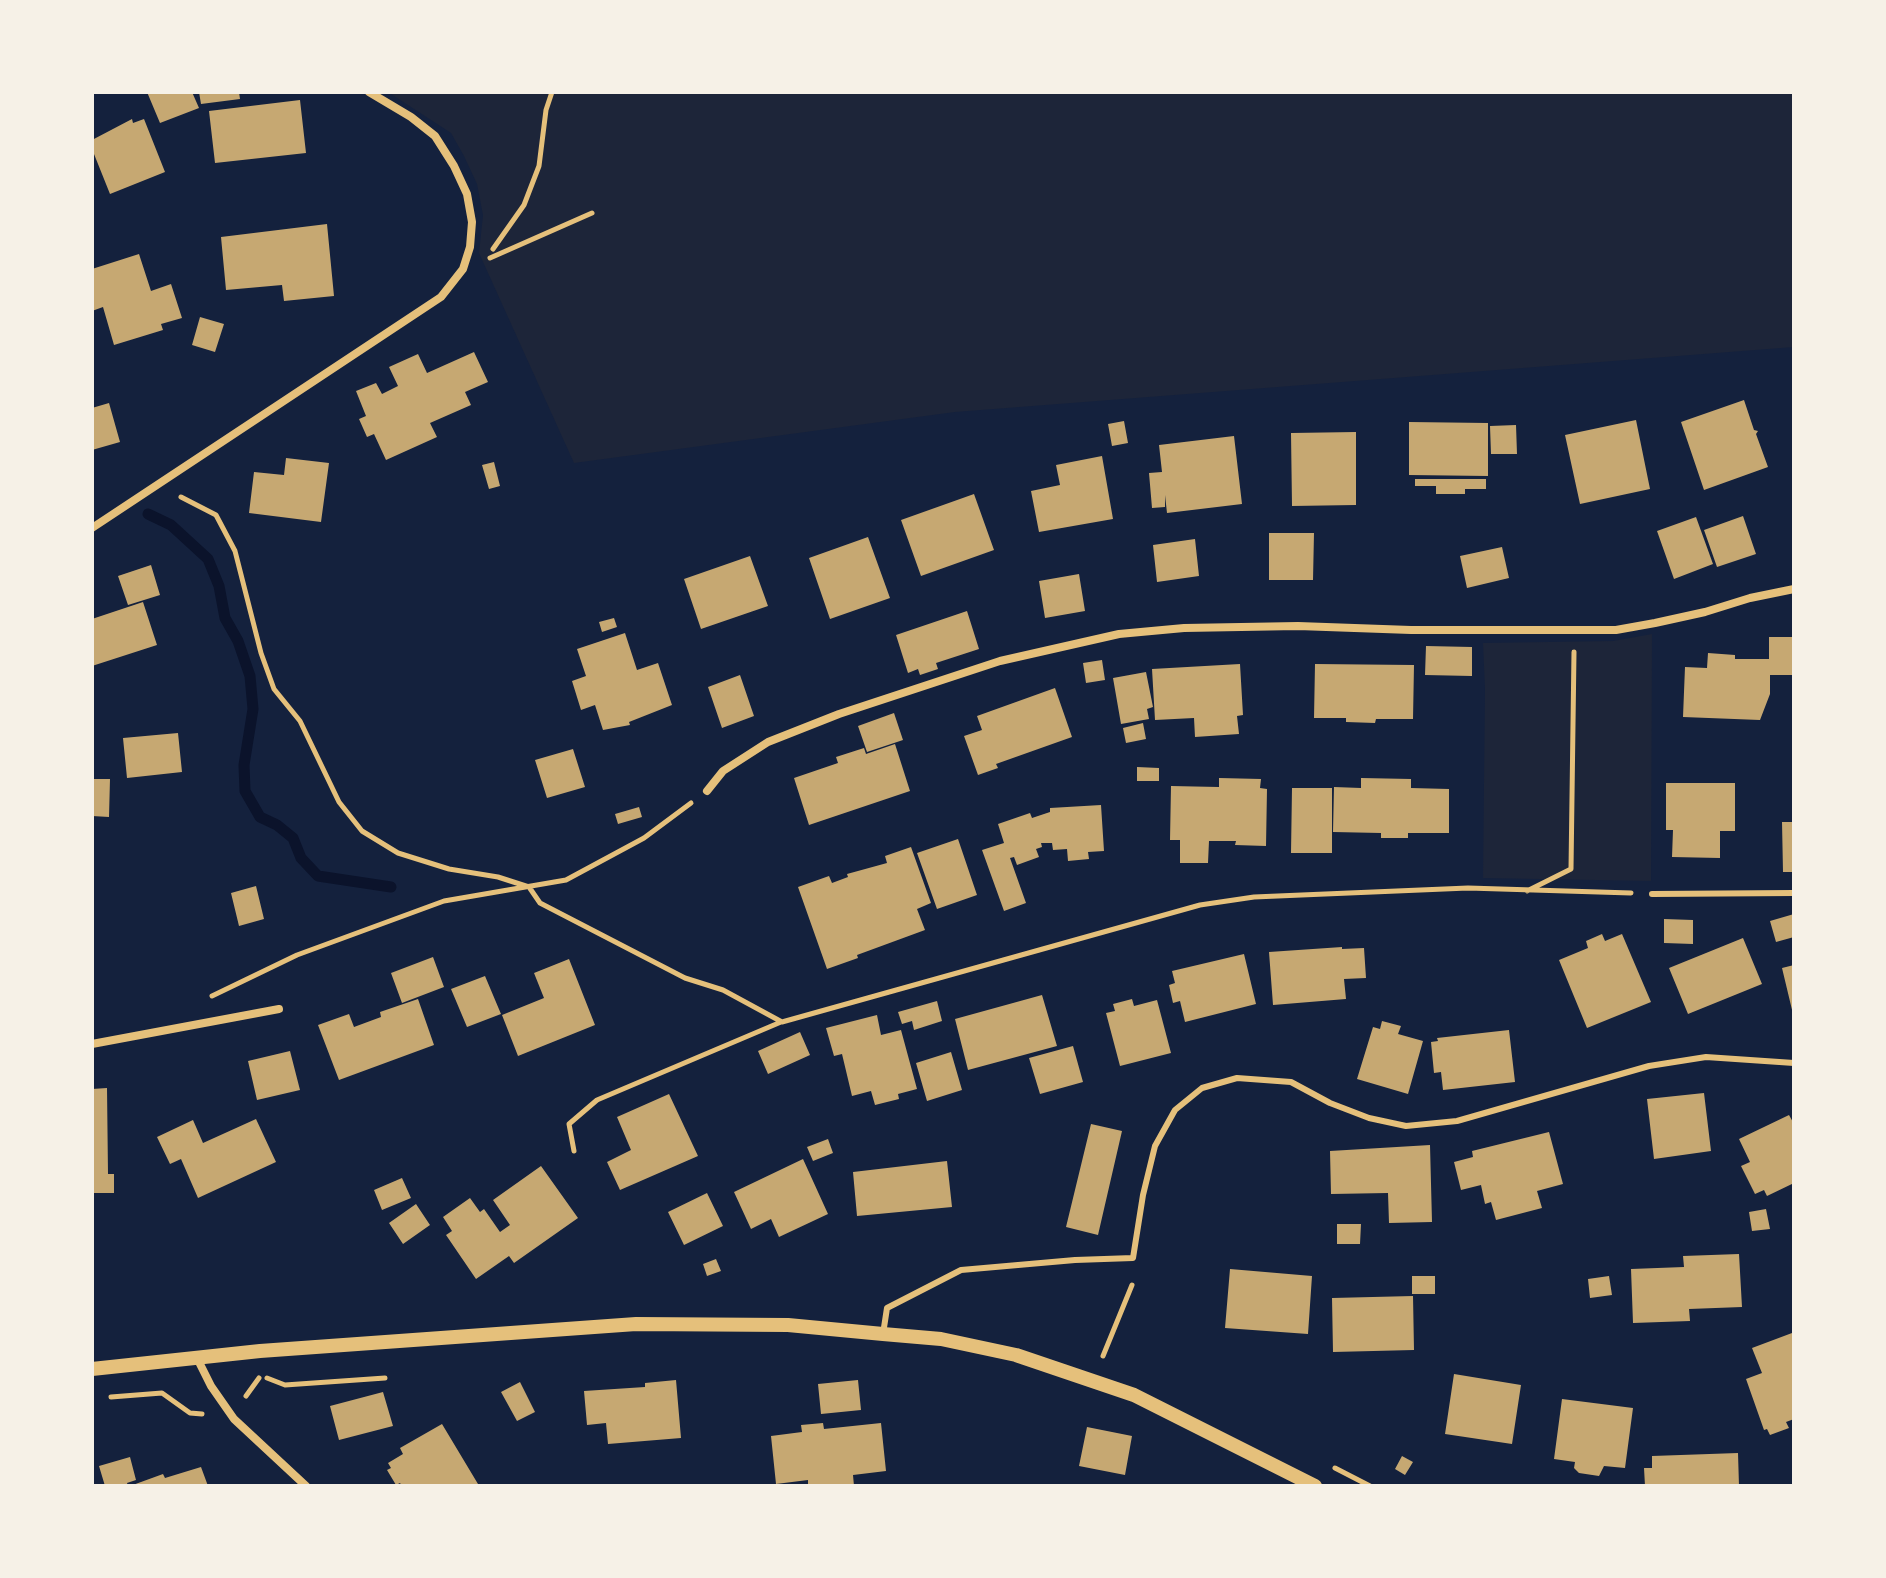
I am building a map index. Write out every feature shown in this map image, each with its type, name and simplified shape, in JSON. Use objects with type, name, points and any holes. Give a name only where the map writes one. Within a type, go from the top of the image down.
[{"type":"street","points":[[92,528],[441,297],[463,269],[470,247],[472,222],[467,194],[454,166],[435,136],[411,117],[369,92]]},
{"type":"street","points":[[707,791],[723,771],[768,742],[839,714],[1000,661],[1119,634],[1184,628],[1298,626],[1411,630],[1616,630],[1705,612],[1794,589]]},
{"type":"street","points":[[92,1044],[279,1009]]},
{"type":"street","points":[[92,1369],[636,1324],[788,1325],[941,1339],[1016,1355],[1134,1395],[1315,1486]]},
{"type":"street","points":[[197,1358],[211,1386],[234,1419],[306,1486]]},
{"type":"lane","points":[[1652,894],[1794,893]]},
{"type":"lane","points":[[883,1334],[887,1308],[961,1270],[1133,1258],[1155,1146],[1175,1110],[1202,1088],[1237,1078],[1291,1082],[1330,1103],[1369,1118],[1406,1126],[1457,1121],[1597,1078],[1649,1066],[1706,1057],[1794,1063]]},
{"type":"path","points":[[552,92],[546,110],[539,166],[524,205],[486,259],[592,213]]},
{"type":"path","points":[[163,481],[181,497],[216,515],[235,551],[261,653],[274,689],[300,721],[339,802],[362,831],[398,853],[449,869],[498,877],[529,887],[540,903],[685,978],[723,990],[782,1022]]},
{"type":"path","points":[[1526,892],[1571,869],[1575,630]]},
{"type":"path","points":[[210,997],[297,955],[444,901],[566,880],[644,838],[707,791]]},
{"type":"path","points":[[574,1151],[569,1124],[597,1100],[782,1022],[1200,905],[1315,893],[1468,888],[1652,894]]},
{"type":"path","points":[[1103,1356],[1132,1285]]},
{"type":"path","points":[[106,1397],[162,1393],[190,1413],[234,1419],[242,1401],[260,1376],[285,1385],[385,1378]]},
{"type":"shaded area","points":[[388,92],[1794,92],[1794,347],[955,412],[574,463],[479,253],[483,215],[477,184],[464,156],[451,133]]},
{"type":"shaded area","points":[[1652,634],[1651,881],[1483,878],[1483,643],[1613,641]]},
{"type":"building","points":[[147,92],[192,92],[199,108],[160,123]]},
{"type":"building","points":[[199,92],[239,92],[240,99],[201,104]]},
{"type":"building","points":[[300,100],[306,153],[215,163],[209,111]]},
{"type":"building","points":[[132,119],[133,123],[144,119],[165,172],[110,194],[92,149],[92,140]]},
{"type":"building","points":[[327,224],[334,296],[284,301],[282,285],[226,290],[221,237]]},
{"type":"building","points":[[139,254],[151,291],[171,284],[182,318],[161,324],[163,330],[114,345],[103,307],[92,311],[92,269]]},
{"type":"building","points":[[200,317],[224,324],[215,352],[192,345]]},
{"type":"building","points":[[474,352],[488,382],[465,392],[471,405],[430,423],[437,437],[386,460],[374,434],[367,437],[359,419],[366,416],[356,391],[376,383],[382,394],[398,386],[389,367],[418,354],[427,373]]},
{"type":"building","points":[[1744,400],[1754,430],[1758,431],[1756,434],[1768,467],[1704,490],[1681,422]]},
{"type":"building","points":[[109,403],[120,442],[92,450],[92,408]]},
{"type":"building","points":[[1636,420],[1650,489],[1580,504],[1565,435]]},
{"type":"building","points":[[1124,421],[1128,443],[1112,446],[1108,424]]},
{"type":"building","points":[[1409,422],[1488,423],[1488,476],[1409,475]]},
{"type":"building","points":[[1516,425],[1517,454],[1491,454],[1490,426]]},
{"type":"building","points":[[1356,432],[1356,505],[1292,506],[1291,433]]},
{"type":"building","points":[[1234,436],[1242,504],[1167,513],[1165,495],[1165,507],[1152,508],[1149,473],[1162,472],[1159,445]]},
{"type":"building","points":[[1102,456],[1113,519],[1039,532],[1031,491],[1060,485],[1056,465]]},
{"type":"building","points":[[286,458],[329,463],[321,522],[249,513],[254,472],[284,475]]},
{"type":"building","points":[[494,462],[500,486],[489,489],[482,465]]},
{"type":"building","points":[[1415,479],[1486,479],[1486,489],[1465,489],[1465,494],[1436,494],[1436,486],[1415,486]]},
{"type":"building","points":[[974,494],[994,550],[921,576],[901,520]]},
{"type":"building","points":[[1743,516],[1756,554],[1717,567],[1704,530]]},
{"type":"building","points":[[1696,517],[1713,564],[1674,579],[1657,531]]},
{"type":"building","points":[[1269,533],[1314,533],[1313,580],[1269,580]]},
{"type":"building","points":[[868,537],[890,598],[830,619],[809,558]]},
{"type":"building","points":[[1195,539],[1199,576],[1157,582],[1153,545]]},
{"type":"building","points":[[1502,547],[1509,578],[1467,588],[1460,556]]},
{"type":"building","points":[[750,556],[768,606],[701,629],[684,579]]},
{"type":"building","points":[[151,565],[160,595],[128,605],[118,576]]},
{"type":"building","points":[[1079,574],[1085,611],[1045,618],[1039,581]]},
{"type":"building","points":[[143,602],[157,645],[92,666],[92,619]]},
{"type":"building","points":[[967,611],[979,649],[936,663],[938,669],[920,675],[918,669],[908,673],[896,635]]},
{"type":"building","points":[[614,618],[617,627],[602,632],[599,622]]},
{"type":"building","points":[[625,633],[637,670],[658,663],[672,705],[629,722],[630,725],[603,730],[595,705],[581,710],[572,681],[586,676],[577,649]]},
{"type":"building","points":[[1769,637],[1794,637],[1794,675],[1770,675],[1770,694],[1760,720],[1683,717],[1685,667],[1707,668],[1708,653],[1735,655],[1735,659],[1769,659]]},
{"type":"building","points":[[1426,646],[1472,647],[1472,676],[1425,675]]},
{"type":"building","points":[[1102,660],[1105,680],[1086,683],[1083,663]]},
{"type":"building","points":[[1240,664],[1243,715],[1237,716],[1239,734],[1195,737],[1194,718],[1155,720],[1152,669]]},
{"type":"building","points":[[1315,664],[1414,665],[1413,719],[1376,719],[1375,723],[1346,722],[1346,718],[1314,718]]},
{"type":"building","points":[[1146,672],[1153,707],[1147,709],[1149,719],[1121,724],[1113,678]]},
{"type":"building","points":[[740,675],[754,716],[722,728],[708,687]]},
{"type":"building","points":[[1055,688],[1072,737],[996,764],[998,768],[978,775],[964,736],[982,730],[977,716]]},
{"type":"building","points":[[894,713],[903,740],[867,752],[858,726]]},
{"type":"building","points":[[1143,723],[1146,739],[1126,743],[1123,728]]},
{"type":"building","points":[[178,733],[182,772],[127,778],[123,738]]},
{"type":"building","points":[[895,744],[910,791],[809,825],[794,778],[838,763],[836,757],[864,748],[866,754]]},
{"type":"building","points":[[573,749],[585,787],[547,798],[535,760]]},
{"type":"building","points":[[1137,767],[1159,768],[1159,781],[1137,781]]},
{"type":"building","points":[[1219,778],[1261,779],[1260,788],[1267,789],[1266,846],[1209,841],[1208,863],[1180,863],[1180,840],[1170,840],[1171,786],[1219,787]]},
{"type":"building","points":[[1361,778],[1411,779],[1411,788],[1449,789],[1449,833],[1408,833],[1408,838],[1381,838],[1381,833],[1333,832],[1334,787],[1361,788]]},
{"type":"building","points":[[92,779],[110,779],[109,817],[92,816]]},
{"type":"building","points":[[1666,783],[1735,783],[1735,831],[1720,831],[1720,858],[1672,857],[1673,830],[1666,830]]},
{"type":"building","points":[[1292,788],[1332,788],[1332,853],[1291,853]]},
{"type":"building","points":[[1101,805],[1104,851],[1088,852],[1089,859],[1068,861],[1067,849],[1053,850],[1052,843],[1041,843],[1042,847],[1036,849],[1039,857],[1017,865],[1014,857],[1010,858],[1026,903],[1004,911],[982,850],[1004,843],[998,824],[1030,813],[1032,818],[1050,812],[1050,808]]},
{"type":"building","points":[[639,807],[642,817],[618,824],[615,814]]},
{"type":"building","points":[[1782,822],[1794,822],[1794,872],[1783,872]]},
{"type":"building","points":[[958,839],[977,895],[937,909],[917,853]]},
{"type":"building","points":[[911,847],[931,903],[917,909],[925,930],[827,969],[798,887],[829,876],[832,883],[848,877],[847,874],[887,863],[885,856]]},
{"type":"building","points":[[256,886],[264,919],[239,926],[231,893]]},
{"type":"building","points":[[1794,914],[1794,937],[1776,942],[1770,921]]},
{"type":"building","points":[[1664,919],[1693,920],[1693,944],[1664,943]]},
{"type":"building","points":[[1602,934],[1605,941],[1622,934],[1651,1002],[1587,1028],[1559,960],[1588,948],[1586,941]]},
{"type":"building","points":[[1743,938],[1762,984],[1688,1014],[1669,968]]},
{"type":"building","points":[[1364,948],[1366,978],[1344,979],[1346,999],[1273,1005],[1269,952]]},
{"type":"building","points":[[1244,954],[1256,1004],[1185,1022],[1180,1001],[1173,1003],[1169,985],[1175,983],[1172,971]]},
{"type":"building","points":[[433,957],[444,987],[402,1003],[391,973]]},
{"type":"building","points":[[569,959],[595,1025],[518,1056],[502,1015],[544,998],[534,973]]},
{"type":"building","points":[[1794,965],[1794,1014],[1793,1014],[1782,968]]},
{"type":"building","points":[[485,976],[501,1014],[467,1027],[451,989]]},
{"type":"building","points":[[1042,995],[1057,1046],[968,1070],[955,1019]]},
{"type":"building","points":[[418,999],[434,1045],[339,1080],[318,1025],[349,1014],[354,1027],[381,1017],[380,1012]]},
{"type":"building","points":[[1132,999],[1134,1006],[1157,1000],[1171,1053],[1120,1066],[1106,1013],[1115,1011],[1113,1004]]},
{"type":"building","points":[[937,1001],[942,1021],[914,1030],[912,1021],[902,1024],[898,1012]]},
{"type":"building","points":[[877,1015],[881,1035],[901,1030],[917,1089],[898,1094],[899,1099],[875,1105],[871,1091],[852,1096],[842,1054],[834,1056],[826,1028]]},
{"type":"building","points":[[1382,1021],[1401,1026],[1398,1034],[1423,1041],[1408,1094],[1357,1079],[1373,1027],[1380,1029]]},
{"type":"building","points":[[1509,1030],[1515,1082],[1443,1090],[1441,1072],[1434,1073],[1431,1042],[1438,1041],[1437,1038]]},
{"type":"building","points":[[800,1032],[810,1055],[768,1074],[758,1051]]},
{"type":"building","points":[[1073,1046],[1083,1082],[1040,1094],[1029,1058]]},
{"type":"building","points":[[290,1051],[300,1090],[257,1100],[248,1061]]},
{"type":"building","points":[[951,1052],[962,1090],[927,1101],[916,1063]]},
{"type":"building","points":[[107,1088],[108,1174],[114,1174],[114,1193],[92,1193],[92,1089]]},
{"type":"building","points":[[1704,1093],[1711,1151],[1654,1159],[1647,1099]]},
{"type":"building","points":[[669,1094],[698,1156],[620,1190],[607,1162],[631,1150],[617,1117]]},
{"type":"building","points":[[1789,1115],[1794,1124],[1794,1183],[1767,1196],[1764,1190],[1755,1194],[1741,1166],[1750,1162],[1739,1139]]},
{"type":"building","points":[[256,1119],[276,1162],[198,1198],[181,1159],[170,1164],[157,1137],[193,1120],[203,1143]]},
{"type":"building","points":[[1091,1124],[1122,1131],[1098,1235],[1066,1227]]},
{"type":"building","points":[[1549,1132],[1563,1184],[1537,1191],[1542,1208],[1496,1220],[1491,1202],[1485,1204],[1481,1185],[1461,1190],[1454,1162],[1473,1157],[1472,1151]]},
{"type":"building","points":[[828,1139],[833,1153],[813,1161],[807,1147]]},
{"type":"building","points":[[1430,1145],[1432,1222],[1389,1223],[1388,1193],[1331,1194],[1330,1151]]},
{"type":"building","points":[[803,1159],[828,1214],[779,1237],[771,1219],[751,1229],[734,1192]]},
{"type":"building","points":[[947,1161],[952,1207],[857,1216],[853,1172]]},
{"type":"building","points":[[541,1166],[578,1218],[514,1263],[509,1256],[476,1279],[446,1235],[452,1231],[443,1217],[470,1198],[480,1212],[484,1209],[500,1232],[510,1225],[493,1200]]},
{"type":"building","points":[[402,1178],[411,1198],[382,1210],[374,1190]]},
{"type":"building","points":[[707,1193],[723,1226],[684,1245],[668,1212]]},
{"type":"building","points":[[416,1204],[430,1225],[403,1244],[389,1223]]},
{"type":"building","points":[[1766,1209],[1770,1229],[1752,1231],[1749,1212]]},
{"type":"building","points":[[1337,1224],[1361,1224],[1360,1244],[1337,1244]]},
{"type":"building","points":[[1739,1254],[1742,1307],[1689,1309],[1690,1321],[1633,1323],[1631,1269],[1684,1267],[1683,1256]]},
{"type":"building","points":[[716,1259],[721,1271],[707,1276],[703,1264]]},
{"type":"building","points":[[1230,1269],[1312,1276],[1308,1334],[1225,1328]]},
{"type":"building","points":[[1412,1276],[1435,1276],[1435,1294],[1412,1294]]},
{"type":"building","points":[[1609,1276],[1612,1295],[1590,1298],[1588,1279]]},
{"type":"building","points":[[1413,1296],[1414,1350],[1333,1352],[1332,1298]]},
{"type":"building","points":[[1792,1333],[1794,1419],[1786,1422],[1789,1428],[1770,1435],[1767,1429],[1764,1430],[1746,1379],[1762,1373],[1752,1348]]},
{"type":"building","points":[[1454,1374],[1521,1385],[1512,1444],[1445,1434]]},
{"type":"building","points":[[676,1380],[681,1438],[608,1444],[606,1423],[587,1425],[584,1391],[645,1387],[645,1383]]},
{"type":"building","points":[[858,1380],[861,1410],[821,1414],[818,1384]]},
{"type":"building","points":[[520,1382],[535,1412],[517,1421],[501,1392]]},
{"type":"building","points":[[383,1392],[393,1426],[339,1440],[330,1406]]},
{"type":"building","points":[[1562,1399],[1633,1408],[1625,1468],[1604,1466],[1599,1476],[1579,1473],[1574,1468],[1575,1462],[1554,1459]]},
{"type":"building","points":[[823,1423],[824,1429],[881,1423],[886,1471],[853,1475],[854,1486],[808,1486],[808,1480],[776,1484],[771,1436],[802,1432],[801,1425]]},
{"type":"building","points":[[442,1424],[478,1484],[396,1485],[387,1470],[391,1468],[388,1463],[403,1454],[400,1448]]},
{"type":"building","points":[[1087,1427],[1132,1436],[1125,1475],[1079,1466]]},
{"type":"building","points":[[1738,1453],[1739,1486],[1645,1486],[1644,1468],[1652,1468],[1652,1456]]},
{"type":"building","points":[[1402,1456],[1413,1462],[1405,1475],[1395,1469]]},
{"type":"building","points":[[130,1457],[136,1480],[127,1483],[128,1486],[105,1486],[99,1466]]},
{"type":"building","points":[[201,1467],[208,1486],[130,1486],[163,1474],[165,1478]]},
{"type":"waterway","points":[[148,514],[171,525],[208,559],[219,586],[225,618],[238,641],[250,676],[253,709],[244,765],[245,791],[260,817],[293,838],[301,858],[318,876],[391,887]]}]
